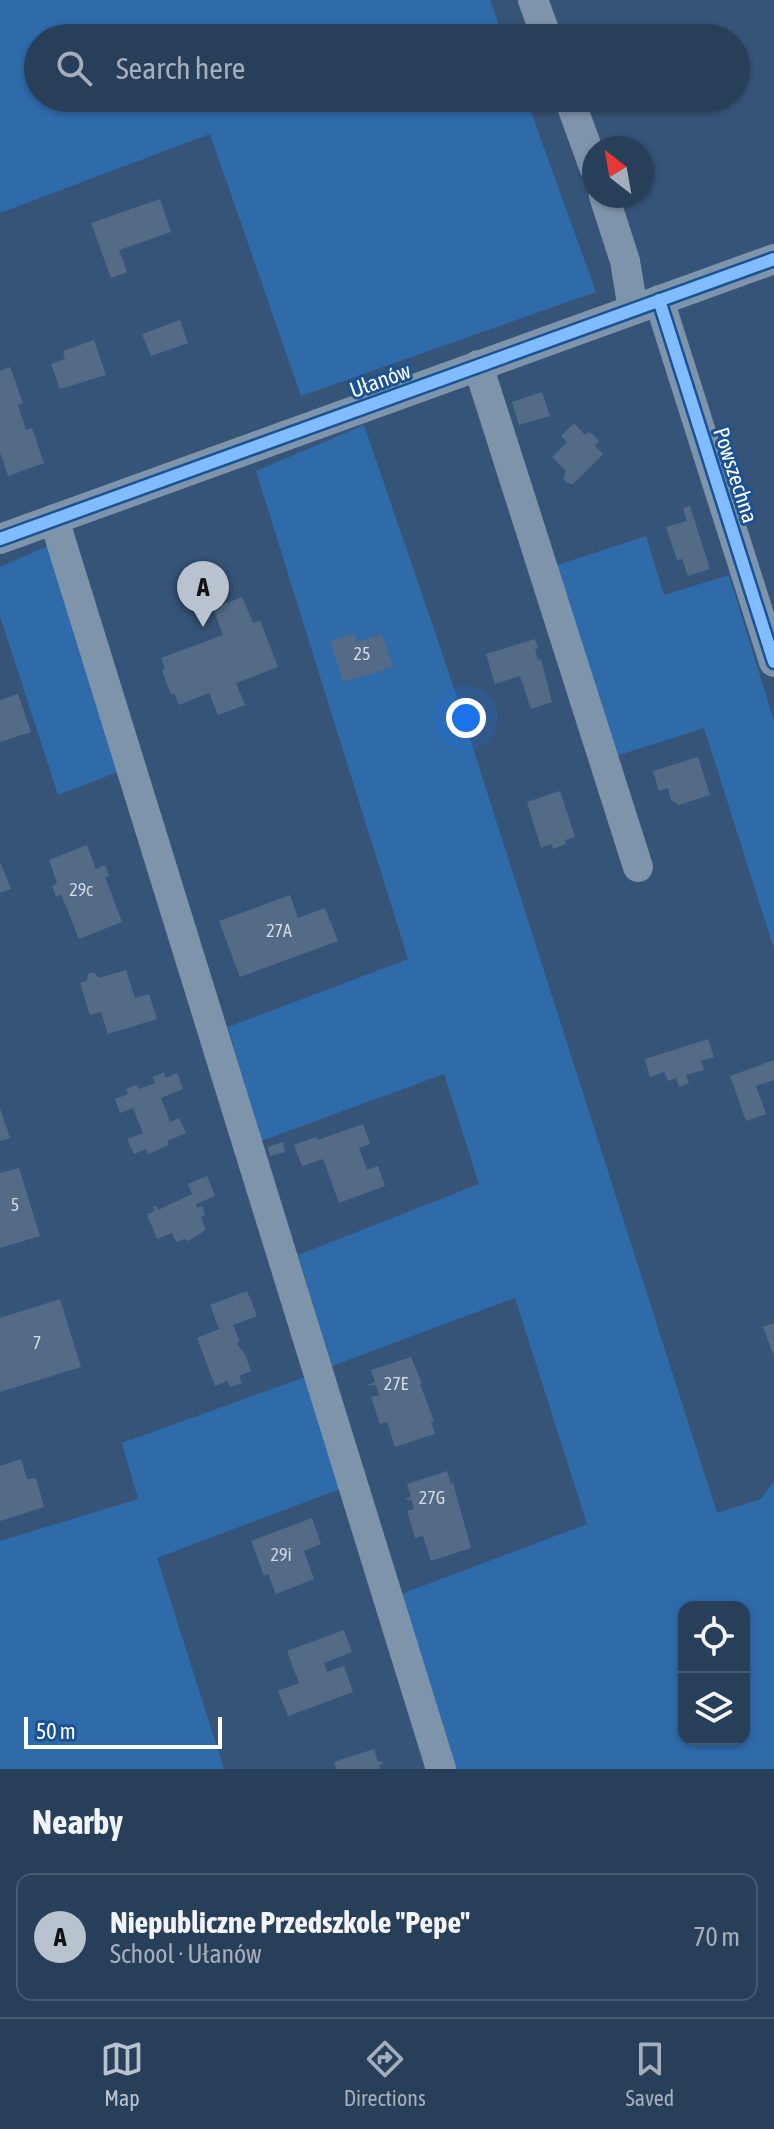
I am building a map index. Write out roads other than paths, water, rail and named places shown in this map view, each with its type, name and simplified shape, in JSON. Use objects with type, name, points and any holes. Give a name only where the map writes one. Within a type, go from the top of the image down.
[{"type":"street","points":[[533,0],[542,24]]},
{"type":"street","points":[[574,112],[583,136]]},
{"type":"street","name":"Powszechna","points":[[608,208],[625,261],[646,304],[774,662]]},
{"type":"street","name":"Ułanów","points":[[1,535],[54,519],[774,259]]},
{"type":"street","points":[[478,365],[638,867]]},
{"type":"street","points":[[54,519],[441,1769]]},
{"type":"place","name":"Niepubliczne Przedszkole \"Pepe\"","points":[[203,627]]}]
